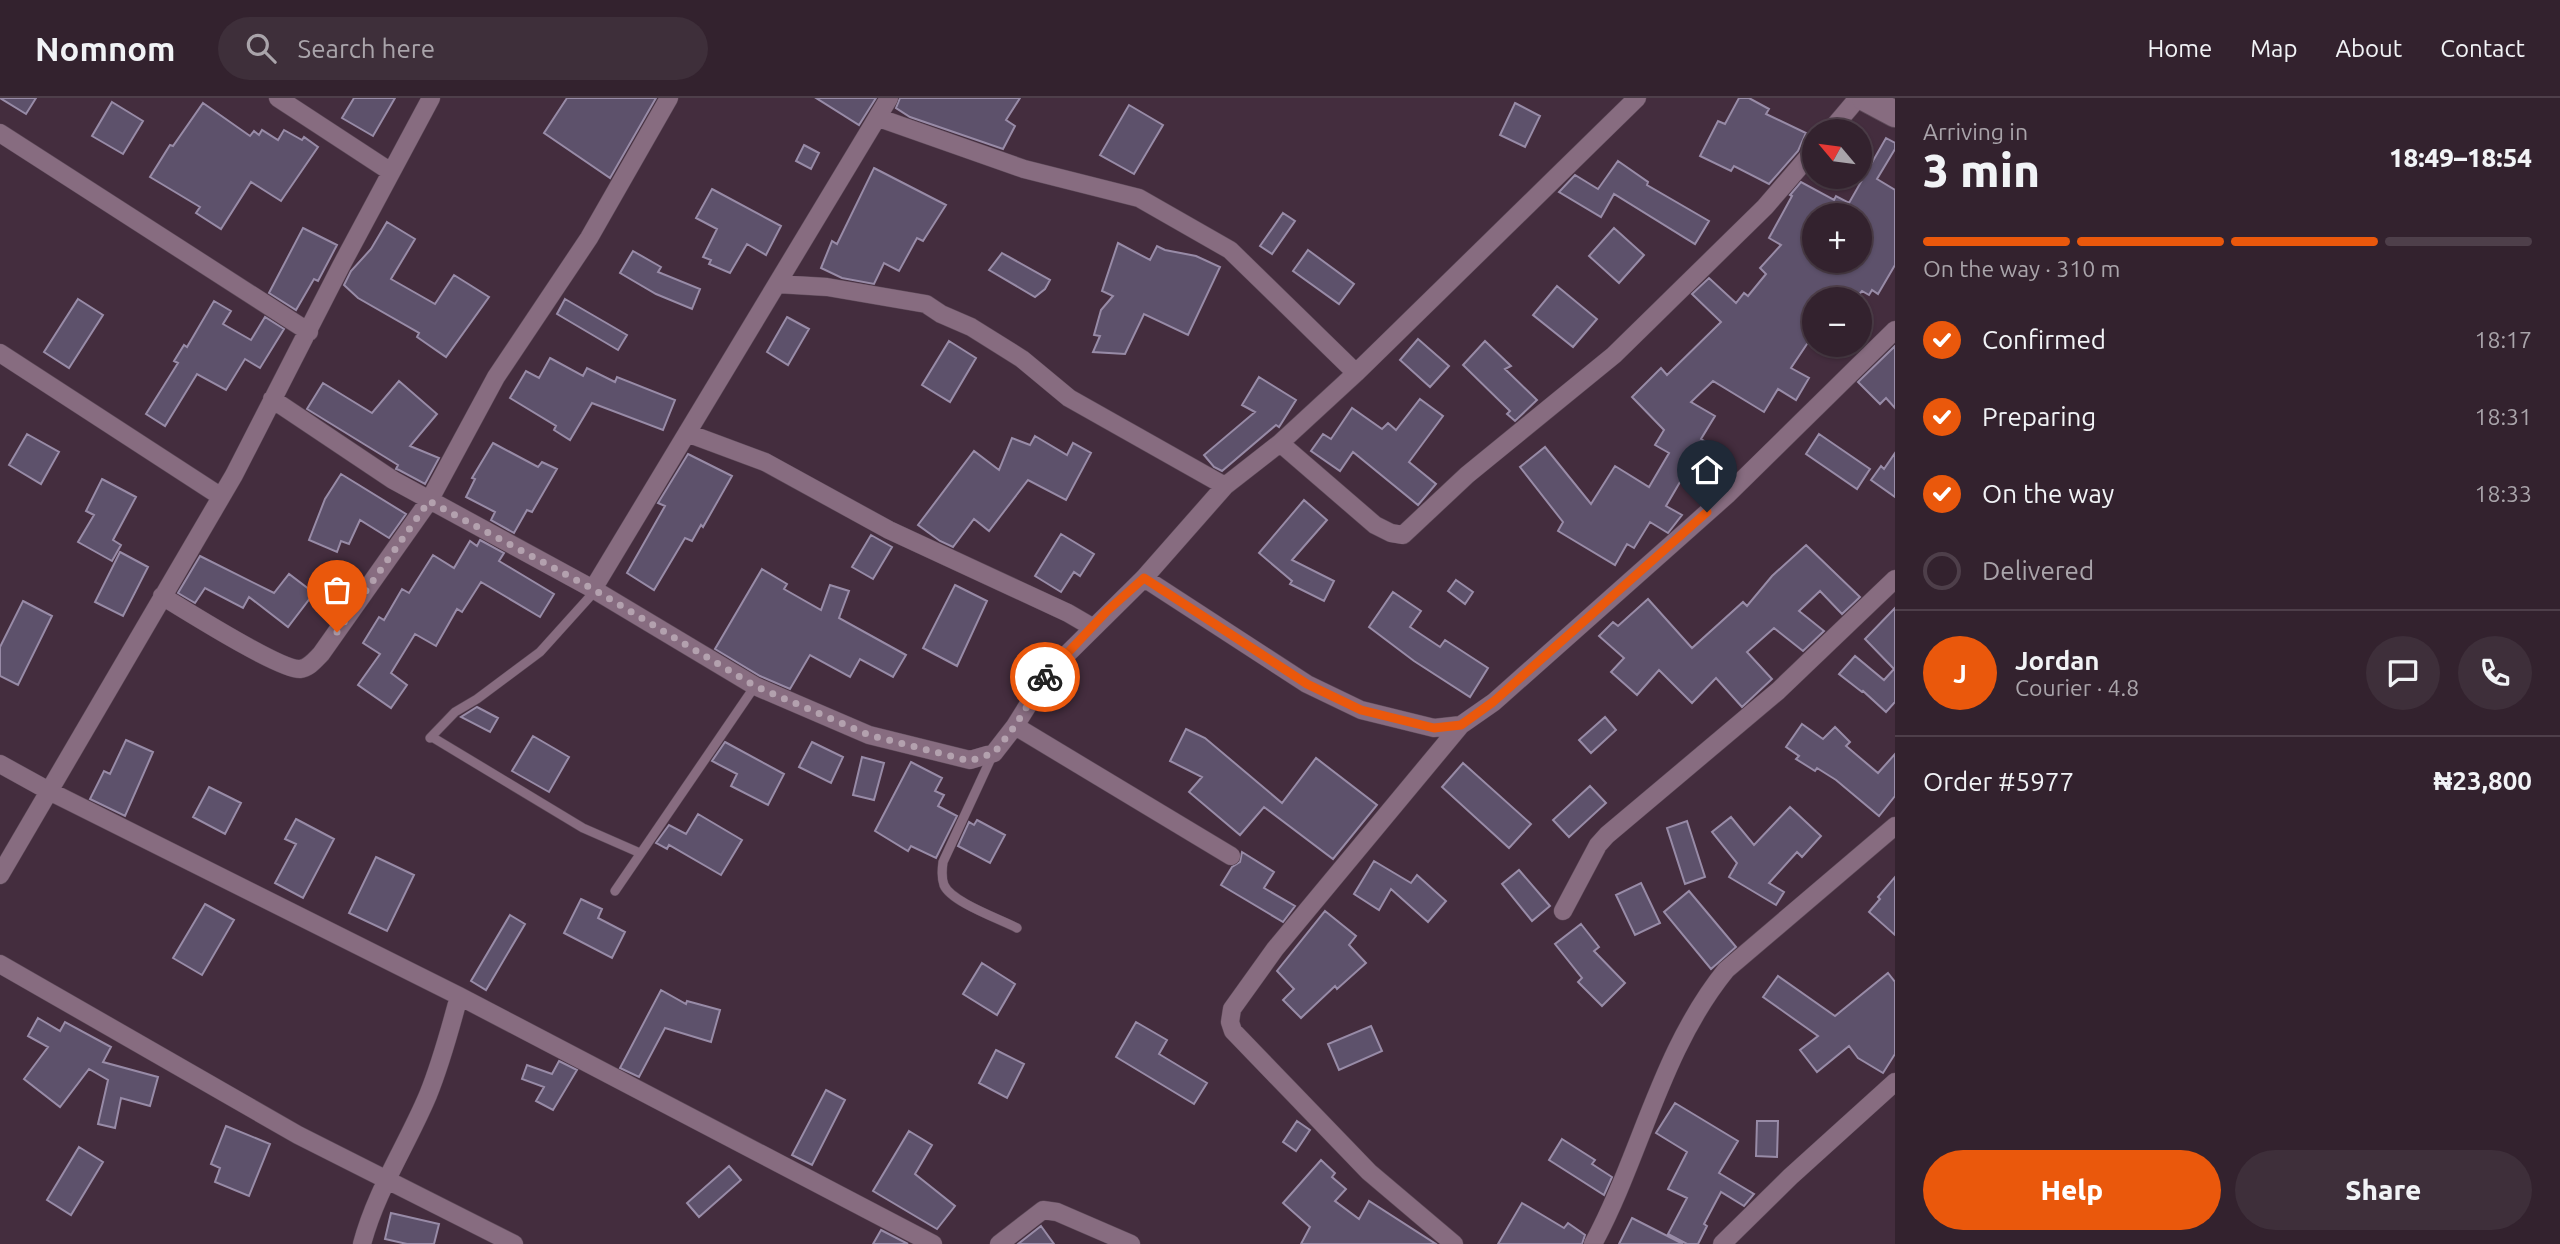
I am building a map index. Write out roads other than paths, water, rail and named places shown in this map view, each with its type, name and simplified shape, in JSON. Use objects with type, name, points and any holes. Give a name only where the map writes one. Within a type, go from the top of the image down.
[{"type":"street","points":[[278,98],[391,172]]},
{"type":"street","points":[[0,875],[234,475],[431,98]]},
{"type":"street","points":[[162,596],[275,661],[297,669],[307,668],[321,654],[429,501],[496,377],[589,238],[669,98]]},
{"type":"street","points":[[594,590],[889,98]]},
{"type":"street","points":[[272,399],[393,481],[594,590],[755,686],[869,735],[970,761],[994,753],[1015,726],[1048,673],[1144,578],[1225,486],[1280,443],[1356,373],[1637,98]]},
{"type":"street","points":[[1850,119],[1876,103]]},
{"type":"street","points":[[879,118],[1024,169],[1139,198],[1230,250],[1356,373]]},
{"type":"street","points":[[0,133],[309,332]]},
{"type":"street","points":[[1280,443],[1375,526],[1403,535],[1467,475],[1614,355],[1765,207],[1802,164]]},
{"type":"street","points":[[777,284],[827,287],[926,304],[971,327],[1022,359],[1069,398],[1225,486]]},
{"type":"street","points":[[1454,1244],[1368,1172],[1233,1031],[1230,1022],[1231,1009],[1275,949],[1461,725],[1493,702],[1727,495],[1895,330]]},
{"type":"street","points":[[0,353],[220,496]]},
{"type":"street","points":[[687,433],[765,462],[888,530],[1068,613],[1092,627]]},
{"type":"street","points":[[1144,578],[1307,684],[1361,710],[1434,728],[1461,725]]},
{"type":"street","points":[[1563,911],[1598,845],[1607,835],[1778,691],[1895,579]]},
{"type":"street","points":[[1015,726],[1231,856]]},
{"type":"street","points":[[0,764],[459,996],[933,1244]]},
{"type":"street","points":[[1593,1244],[1614,1204],[1658,1087],[1711,988],[1726,970],[1895,826]]},
{"type":"street","points":[[0,964],[298,1135],[514,1244]]},
{"type":"street","points":[[362,1244],[368,1221],[385,1181],[427,1097],[442,1058],[459,996]]},
{"type":"street","points":[[1722,1244],[1790,1177],[1895,1082]]},
{"type":"street","points":[[999,1244],[1043,1210],[1057,1212],[1131,1244]]},
{"type":"lane","points":[[594,590],[540,652],[456,712],[431,738],[583,828],[640,853]]},
{"type":"lane","points":[[615,891],[755,686]]},
{"type":"lane","points":[[994,753],[943,862],[942,873],[944,886],[954,896],[1017,928]]}]
